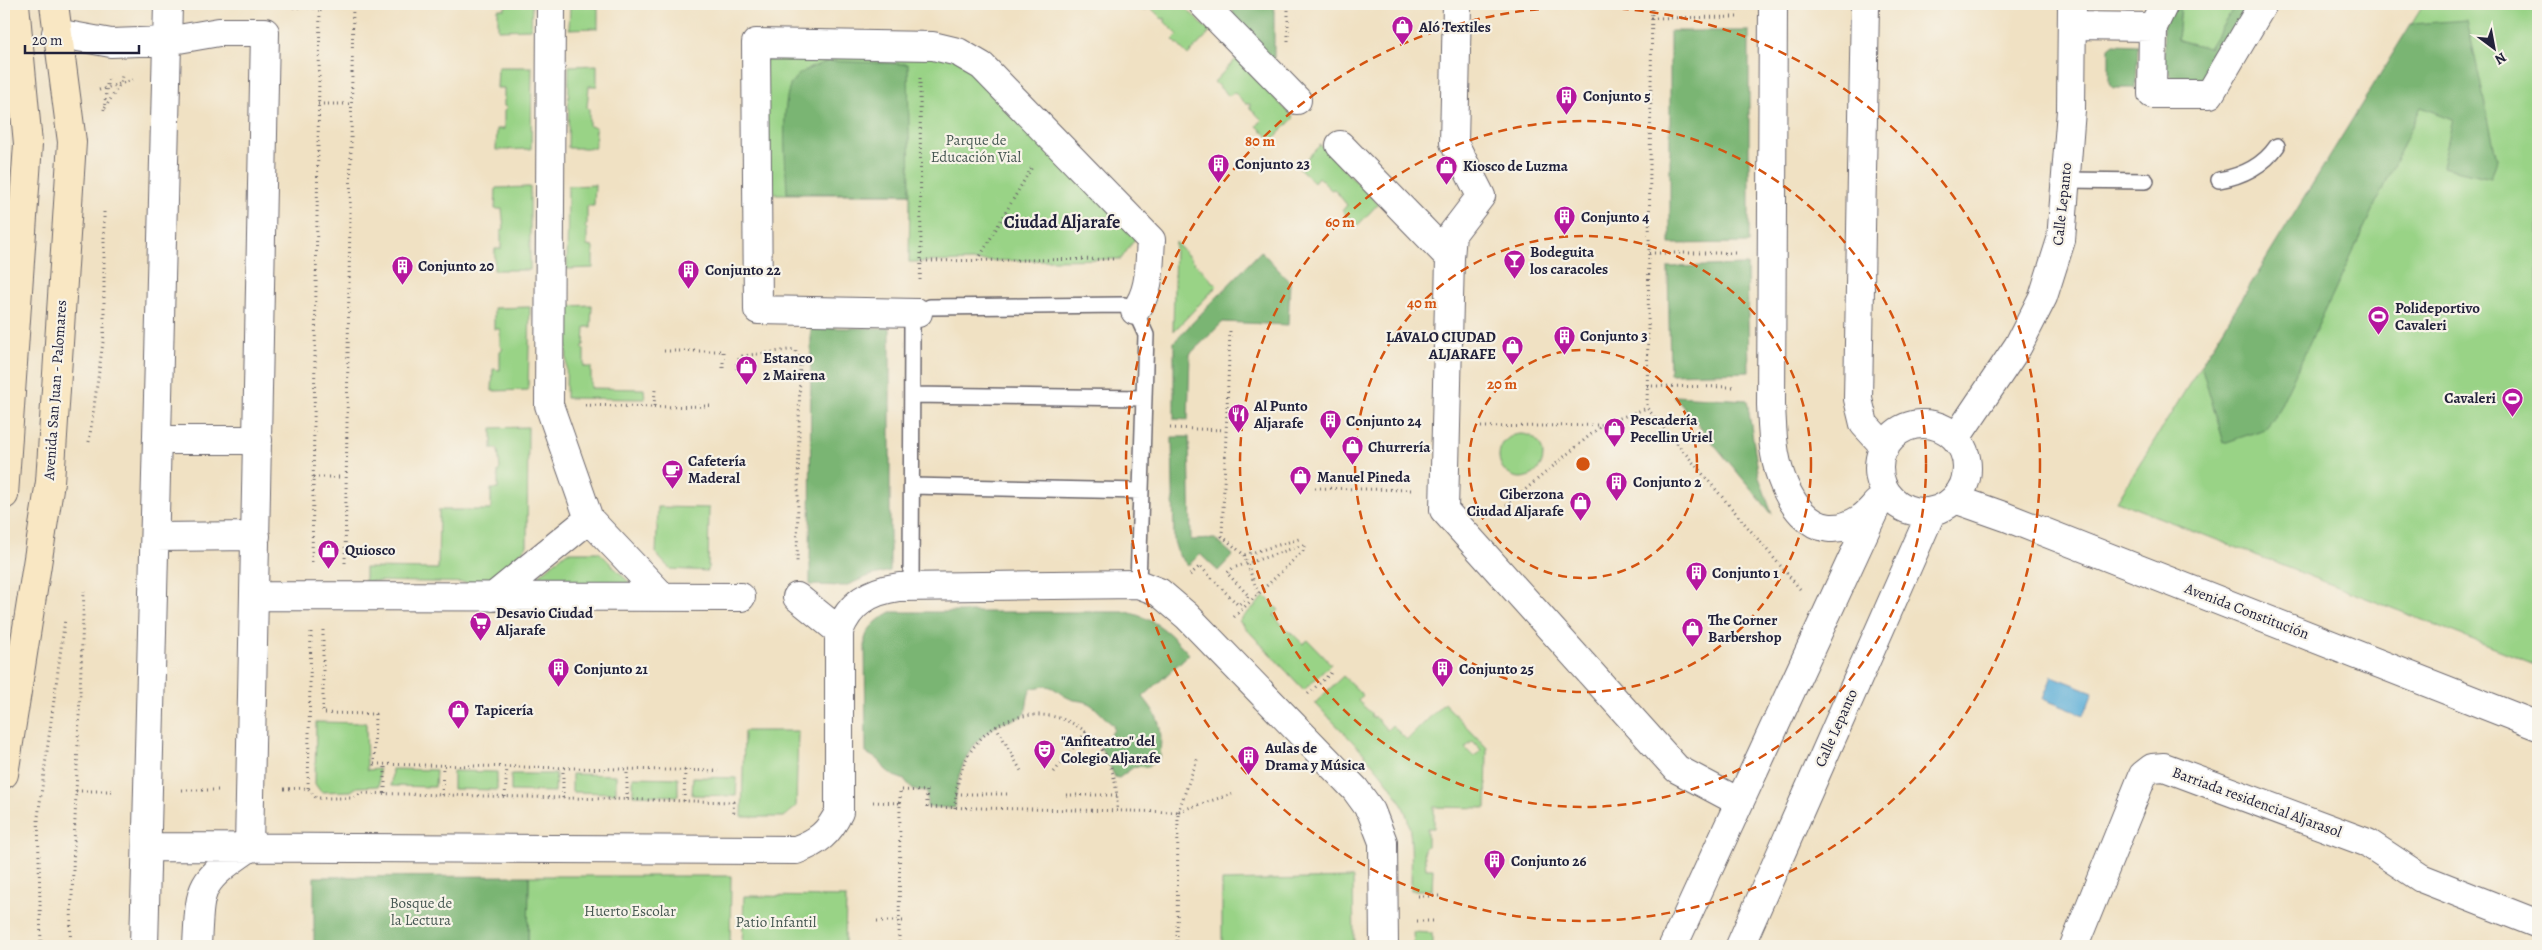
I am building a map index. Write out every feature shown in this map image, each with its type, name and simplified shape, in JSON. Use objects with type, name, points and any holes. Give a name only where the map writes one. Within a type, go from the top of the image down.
[{"type":"street","points":[[4,495],[28,144],[16,4]]},
{"type":"street","name":"Avenida San Juan - Palomares","points":[[4,774],[50,482],[72,142],[56,33],[54,4]]},
{"type":"street","points":[[144,946],[168,4]]},
{"type":"street","points":[[552,4],[549,405],[589,519],[663,596]]},
{"type":"street","points":[[1203,4],[1297,100]]},
{"type":"street","points":[[1457,4],[1454,143],[1481,196],[1452,234],[1444,510],[1677,769],[1739,802]]},
{"type":"street","points":[[1865,4],[1858,399],[1864,424],[1885,447]]},
{"type":"street","points":[[2072,15],[2159,15],[2152,94],[2210,94],[2263,4]]},
{"type":"street","points":[[1773,10],[1771,387],[1775,455],[1780,476],[1802,516],[1810,522],[1826,527],[1844,526],[1861,519],[1881,496]]},
{"type":"street","name":"Calle Lepanto","points":[[1956,438],[2018,346],[2043,297],[2061,240],[2071,110],[2072,15]]},
{"type":"street","points":[[56,33],[111,43],[167,40],[219,32],[265,32],[249,848]]},
{"type":"street","points":[[909,313],[758,310],[756,43],[920,45],[958,52],[982,66],[1151,240],[1144,300],[1135,311]]},
{"type":"street","points":[[1340,145],[1450,258]]},
{"type":"street","points":[[1673,946],[1881,496],[1880,456],[1885,447],[1889,440],[1903,428],[1920,424],[1940,426],[1956,438],[1967,457],[1966,480],[1943,505],[1913,511],[1881,496]]},
{"type":"street","points":[[157,440],[258,440]]},
{"type":"street","name":"Calle Lepanto","points":[[1740,946],[1943,505]]},
{"type":"street","name":"Avenida Constitución","points":[[1943,505],[2016,520],[2538,726]]},
{"type":"street","points":[[493,597],[589,519]]},
{"type":"street","points":[[155,538],[256,536]]},
{"type":"street","points":[[148,847],[796,850],[822,838],[832,826],[839,812],[839,631],[843,619],[854,605],[870,593],[886,588],[911,586],[1138,584],[1159,592],[1187,616],[1355,790],[1371,811],[1383,842],[1384,946]]},
{"type":"street","points":[[255,596],[741,597]]},
{"type":"street","points":[[796,597],[839,631]]},
{"type":"street","name":"Barriada residencial Aljarasol","points":[[2074,946],[2143,775],[2152,768],[2164,768],[2368,843],[2420,878],[2538,924]]},
{"type":"street","points":[[198,946],[199,903],[203,889],[220,868],[249,848]]},
{"type":"lane","points":[[2219,180],[2241,174],[2255,167],[2272,154],[2277,146]]},
{"type":"lane","points":[[2066,180],[2146,180]]},
{"type":"lane","points":[[911,586],[912,325],[909,313],[930,307],[1124,305],[1135,311],[1146,335],[1138,584]]},
{"type":"lane","points":[[912,395],[1143,398]]},
{"type":"lane","points":[[912,486],[1141,491]]},
{"type":"path","points":[[353,4],[346,477],[326,596],[308,788],[316,798],[353,798],[362,793],[385,793],[733,802],[734,818]]},
{"type":"path","points":[[1652,4],[1647,408],[1825,618]]},
{"type":"path","points":[[284,7],[320,6],[313,477],[326,596],[323,713],[375,714],[374,764],[719,771]]},
{"type":"path","points":[[1651,18],[1773,10]]},
{"type":"path","points":[[909,313],[902,307],[920,288],[920,45]]},
{"type":"path","points":[[318,104],[352,104]]},
{"type":"path","points":[[978,260],[1050,136]]},
{"type":"path","points":[[1648,252],[1772,254]]},
{"type":"path","points":[[921,261],[1150,259]]},
{"type":"path","points":[[1230,331],[1222,536],[1244,555],[1258,593]]},
{"type":"path","points":[[664,351],[724,351],[723,369]]},
{"type":"path","points":[[796,351],[800,362],[796,597]]},
{"type":"path","points":[[737,369],[738,361],[742,356],[781,352]]},
{"type":"path","points":[[1647,386],[1771,387]]},
{"type":"path","points":[[654,390],[654,407]]},
{"type":"path","points":[[549,405],[711,406]]},
{"type":"path","points":[[1469,537],[1602,425],[1647,408]]},
{"type":"path","points":[[1446,427],[1602,425]]},
{"type":"path","points":[[1164,427],[1225,430]]},
{"type":"path","points":[[313,477],[346,477]]},
{"type":"path","points":[[1315,488],[1444,490]]},
{"type":"path","points":[[1244,555],[1299,539]]},
{"type":"path","points":[[1200,566],[1238,605],[1249,596],[1227,573],[1233,568],[1306,544],[1303,551],[1239,612]]},
{"type":"path","points":[[70,946],[84,590]]},
{"type":"path","points":[[41,946],[38,816],[66,617]]},
{"type":"path","points":[[1306,697],[1333,671]]},
{"type":"path","points":[[955,808],[959,770],[965,757],[984,735],[1008,720],[1037,715],[1065,720],[1086,732],[1100,746],[1114,771],[1117,810]]},
{"type":"path","points":[[996,726],[1022,771]]},
{"type":"path","points":[[1054,772],[1086,732]]},
{"type":"path","points":[[1177,946],[1178,812],[1198,757]]},
{"type":"path","points":[[385,764],[385,793]]},
{"type":"path","points":[[442,795],[443,765]]},
{"type":"path","points":[[505,797],[507,767]]},
{"type":"path","points":[[563,768],[563,798]]},
{"type":"path","points":[[627,769],[627,799]]},
{"type":"path","points":[[684,801],[685,770]]},
{"type":"path","points":[[76,791],[308,788]]},
{"type":"path","points":[[899,946],[900,790],[927,791],[927,807],[1178,812],[1232,794]]},
{"type":"path","points":[[956,794],[1007,794]]},
{"type":"path","points":[[1066,794],[1117,795]]},
{"type":"path","points":[[867,801],[900,803]]},
{"type":"path","points":[[1410,896],[1439,896]]},
{"type":"path","points":[[877,920],[907,920]]},
{"type":"path","points":[[1410,920],[1437,921]]},
{"type":"green space","points":[[506,4],[532,4],[531,29],[498,30],[498,9],[505,9]]},
{"type":"green space","points":[[570,4],[591,4],[592,7],[598,7],[598,28],[569,29]]},
{"type":"green space","points":[[1137,4],[1182,4],[1210,32],[1188,55],[1173,40],[1178,35],[1165,22],[1165,18],[1162,19],[1149,6],[1144,11]]},
{"type":"green space","points":[[1233,4],[1274,4],[1274,63],[1233,20]]},
{"type":"green space","points":[[1669,4],[1748,4],[1748,7],[1669,8]]},
{"type":"green space","points":[[2174,4],[2181,4],[2178,40],[2209,48],[2236,4],[2244,4],[2251,8],[2202,83],[2178,85],[2165,68],[2163,26]]},
{"type":"green space","points":[[2181,4],[2236,4],[2209,49],[2178,40]]},
{"type":"green space","name":"Polideportivo Cavaleri","points":[[2424,4],[2538,4],[2538,665],[2117,501]]},
{"type":"green space","points":[[2467,20],[2497,160],[2491,178],[2442,167],[2453,119],[2421,107],[2275,417],[2265,429],[2224,443],[2201,365],[2411,24]]},
{"type":"green space","points":[[1670,31],[1749,31],[1749,243],[1670,244]]},
{"type":"green space","name":"Parque de Educación Vial","points":[[756,43],[958,52],[1141,230],[1121,259],[909,262],[910,194],[757,194]]},
{"type":"green space","points":[[2114,44],[2138,45],[2136,88],[2113,88],[2109,83],[2109,48]]},
{"type":"green space","points":[[1236,59],[1294,118],[1272,140],[1257,126],[1262,120],[1250,108],[1250,104],[1246,104],[1234,92],[1229,96],[1214,82]]},
{"type":"green space","points":[[828,61],[908,64],[910,194],[787,193],[785,119],[788,91],[792,82],[799,74]]},
{"type":"green space","points":[[597,65],[597,86],[589,86],[587,107],[589,109],[589,126],[596,127],[595,148],[568,148],[569,66]]},
{"type":"green space","points":[[498,67],[532,67],[531,149],[496,150],[497,129],[504,129],[504,111],[507,108],[504,106],[504,88],[497,88]]},
{"type":"green space","points":[[1320,145],[1378,204],[1357,226],[1342,211],[1347,205],[1334,189],[1331,190],[1318,177],[1314,182],[1298,167]]},
{"type":"green space","points":[[595,185],[594,206],[587,206],[587,224],[585,227],[587,229],[587,246],[593,247],[593,268],[567,269],[568,186]]},
{"type":"green space","points":[[530,187],[530,270],[494,270],[495,249],[501,249],[501,231],[504,229],[502,209],[495,209],[496,188]]},
{"type":"green space","points":[[1175,242],[1217,286],[1173,332]]},
{"type":"green space","points":[[1261,251],[1290,282],[1288,325],[1223,322],[1190,354],[1188,420],[1174,419],[1174,342]]},
{"type":"green space","points":[[1747,265],[1749,372],[1670,374],[1668,267]]},
{"type":"green space","points":[[592,305],[591,327],[585,327],[584,345],[582,347],[584,350],[584,367],[591,367],[591,388],[644,389],[645,399],[566,398],[567,306]]},
{"type":"green space","points":[[530,307],[528,390],[492,391],[493,369],[500,370],[500,351],[503,349],[500,346],[500,329],[494,329],[494,308]]},
{"type":"green space","points":[[811,328],[890,328],[890,571],[869,576],[845,586],[810,585]]},
{"type":"green space","points":[[1674,396],[1747,400],[1759,477],[1772,514]]},
{"type":"green space","points":[[528,427],[527,546],[489,583],[365,581],[365,568],[438,569],[439,510],[491,510],[491,489],[498,489],[498,471],[500,469],[498,449],[492,449],[492,428]]},
{"type":"green space","points":[[1521,434],[1533,438],[1539,444],[1543,456],[1539,468],[1533,474],[1521,478],[1509,474],[1503,468],[1499,456],[1503,444],[1509,438]]},
{"type":"green space","points":[[1172,437],[1189,437],[1191,540],[1215,539],[1233,555],[1218,571],[1200,554],[1188,566],[1178,554],[1174,541]]},
{"type":"green space","points":[[658,507],[709,508],[708,571],[670,569],[656,554]]},
{"type":"green space","points":[[567,552],[599,552],[632,585],[529,584]]},
{"type":"green space","points":[[1265,596],[1279,610],[1274,615],[1287,631],[1291,632],[1303,644],[1308,640],[1331,664],[1304,690],[1239,621]]},
{"type":"green space","points":[[891,612],[1127,612],[1154,623],[1175,639],[1189,654],[1143,697],[1154,712],[1161,732],[1160,758],[1147,767],[1135,766],[1119,778],[1115,777],[1100,746],[1114,730],[1113,725],[1090,704],[1071,699],[1054,688],[1039,687],[1031,689],[1024,714],[989,731],[979,739],[972,749],[961,771],[955,808],[927,807],[927,791],[913,790],[905,780],[894,776],[885,769],[879,760],[866,753],[865,639],[872,626]]},
{"type":"green space","points":[[1343,676],[1363,695],[1358,701],[1371,713],[1371,717],[1375,717],[1387,730],[1392,725],[1407,740],[1444,703],[1487,748],[1486,808],[1434,807],[1434,828],[1427,828],[1427,846],[1424,849],[1426,869],[1433,869],[1432,890],[1411,890],[1410,829],[1402,805],[1393,790],[1368,758],[1315,703]],"holes":[[[1473,741],[1481,750],[1474,757],[1465,748]]]},
{"type":"green space","points":[[316,722],[366,723],[367,770],[379,769],[379,786],[357,787],[351,791],[321,792],[315,784]]},
{"type":"green space","points":[[744,731],[798,731],[796,807],[784,817],[742,817]]},
{"type":"green space","points":[[392,769],[436,770],[435,787],[391,786]]},
{"type":"green space","points":[[453,771],[497,772],[497,790],[453,789]]},
{"type":"green space","points":[[511,774],[556,774],[555,792],[511,791]]},
{"type":"green space","points":[[572,774],[616,775],[616,793],[572,792]]},
{"type":"green space","points":[[633,777],[678,778],[678,796],[633,795]]},
{"type":"green space","points":[[693,777],[737,778],[736,796],[692,795]]},
{"type":"green space","name":"Huerto Escolar","points":[[529,876],[731,876],[730,946],[528,946]]},
{"type":"green space","name":"Bosque de la Lectura","points":[[529,876],[528,946],[314,946],[314,877]]},
{"type":"green space","points":[[1353,878],[1354,946],[1222,946],[1222,881]]},
{"type":"green space","name":"Patio Infantil","points":[[744,896],[846,897],[845,946],[742,946]]},
{"type":"green space","points":[[1413,932],[1432,933],[1432,946],[1414,946]]},
{"type":"water","points":[[2052,676],[2093,692],[2084,715],[2043,699]]},
{"type":"place","name":"Aló Textiles","points":[[1403,46]]},
{"type":"place","name":"Conjunto 5","points":[[1567,115]]},
{"type":"place","name":"Conjunto 23","points":[[1219,183]]},
{"type":"place","name":"Kiosco de Luzma","points":[[1447,185]]},
{"type":"place","name":"Conjunto 4","points":[[1565,236]]},
{"type":"place","name":"Bodeguita los caracoles","points":[[1514,280]]},
{"type":"place","name":"Conjunto 20","points":[[402,285]]},
{"type":"place","name":"Conjunto 22","points":[[689,289]]},
{"type":"place","name":"Polideportivo Cavaleri","points":[[2379,336]]},
{"type":"place","name":"Conjunto 3","points":[[1564,355]]},
{"type":"place","name":"LAVALO CIUDAD ALJARAFE","points":[[1512,365]]},
{"type":"place","name":"Estanco 2 Mairena","points":[[747,386]]},
{"type":"place","name":"Cavaleri","points":[[2512,417]]},
{"type":"place","name":"Al Punto Aljarafe","points":[[1238,434]]},
{"type":"place","name":"Conjunto 24","points":[[1330,440]]},
{"type":"place","name":"Pescadería Pecellin Uriel","points":[[1614,448]]},
{"type":"place","name":"Churrería","points":[[1352,466]]},
{"type":"place","name":"Cafetería Maderal","points":[[672,489]]},
{"type":"place","name":"Manuel Pineda","points":[[1301,496]]},
{"type":"place","name":"Conjunto 2","points":[[1617,501]]},
{"type":"place","name":"Ciberzona Ciudad Aljarafe","points":[[1580,522]]},
{"type":"place","name":"Quiosco","points":[[329,569]]},
{"type":"place","name":"Conjunto 1","points":[[1696,592]]},
{"type":"place","name":"Desavio Ciudad Aljarafe","points":[[480,641]]},
{"type":"place","name":"The Corner Barbershop","points":[[1692,648]]},
{"type":"place","name":"Conjunto 21","points":[[558,688]]},
{"type":"place","name":"Conjunto 25","points":[[1443,688]]},
{"type":"place","name":"Tapicería","points":[[459,729]]},
{"type":"place","name":"\"Anfiteatro\" del Colegio Aljarafe","points":[[1045,769]]},
{"type":"place","name":"Aulas de Drama y Música","points":[[1249,776]]},
{"type":"place","name":"Conjunto 26","points":[[1495,880]]},
{"type":"district","name":"Ciudad Aljarafe","points":[[1062,222]]}]
